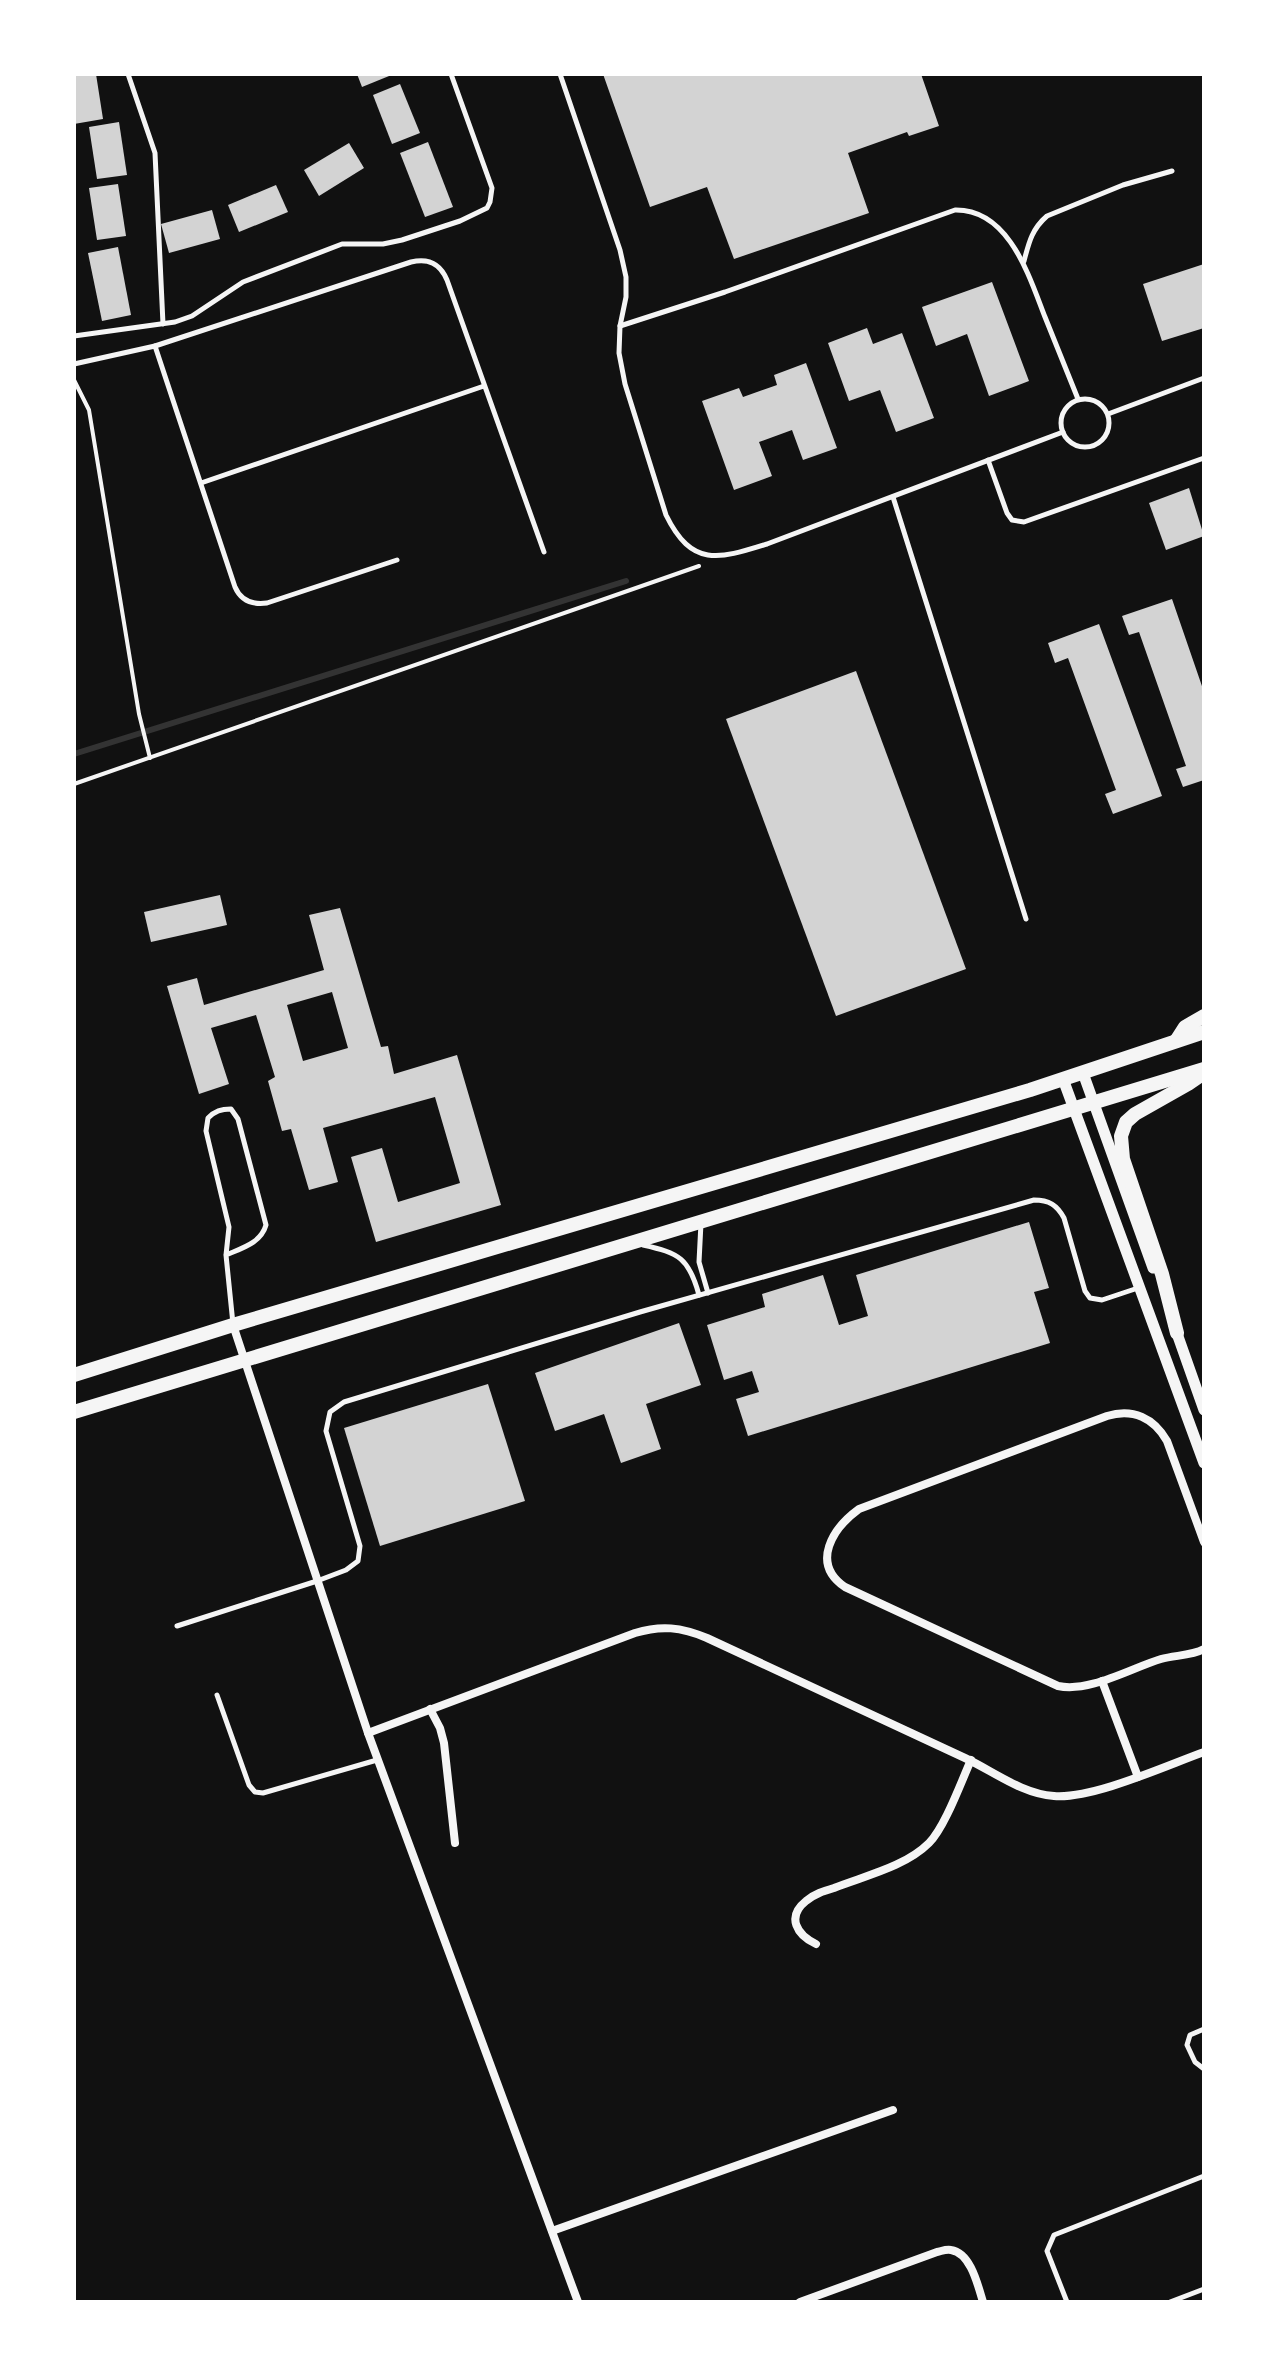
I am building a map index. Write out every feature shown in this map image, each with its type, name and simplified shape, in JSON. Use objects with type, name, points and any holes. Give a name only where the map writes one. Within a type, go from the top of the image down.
[{"type":"main road","points":[[1176,1041],[1185,1027],[1204,1016]]},
{"type":"main road","points":[[74,1375],[1083,1073],[1204,1032]]},
{"type":"main road","points":[[74,1412],[1093,1101],[1204,1071]]},
{"type":"main road","points":[[1177,1333],[1162,1274],[1123,1159],[1121,1136],[1126,1122],[1135,1114],[1188,1084],[1204,1071]]},
{"type":"street","points":[[1083,1073],[1204,1410]]},
{"type":"street","points":[[1063,1079],[1204,1463]]},
{"type":"street","points":[[233,1325],[368,1733],[578,2302]]},
{"type":"street","points":[[1204,1542],[1162,1432],[1146,1418],[1126,1412],[1107,1416],[859,1509],[840,1525],[832,1539],[827,1563],[836,1581],[845,1587],[1058,1686],[1068,1688],[1102,1681],[1151,1662],[1204,1649]]},
{"type":"street","points":[[368,1733],[635,1633],[662,1627],[678,1628],[707,1638],[971,1760],[1030,1791],[1055,1797],[1083,1793],[1138,1777],[1204,1752]]},
{"type":"street","points":[[1102,1681],[1138,1777]]},
{"type":"street","points":[[430,1709],[444,1743],[455,1843]]},
{"type":"street","points":[[816,1944],[801,1935],[797,1928],[800,1906],[816,1895],[918,1853],[932,1841],[940,1827],[971,1760]]},
{"type":"street","points":[[552,2231],[893,2110]]},
{"type":"street","points":[[800,2302],[937,2252],[951,2250],[961,2255],[969,2266],[983,2302]]},
{"type":"lane","points":[[128,74],[155,153],[163,324]]},
{"type":"lane","points":[[74,336],[163,324],[192,316],[243,282],[342,244],[383,244],[402,240],[460,221],[487,208],[492,188],[451,74]]},
{"type":"lane","points":[[560,74],[620,250],[626,277],[619,353],[625,384],[666,515],[674,531],[692,548],[708,555],[727,557],[1063,432]]},
{"type":"lane","points":[[1024,262],[1031,235],[1047,216],[1123,185],[1172,171]]},
{"type":"lane","points":[[620,326],[955,210],[975,212],[987,218],[1024,262],[1078,399]]},
{"type":"lane","points":[[74,364],[155,346],[424,260],[438,266],[443,272],[544,552]]},
{"type":"lane","points":[[155,346],[237,593],[249,602],[267,603],[397,560]]},
{"type":"lane","points":[[1108,414],[1204,378]]},
{"type":"lane","points":[[201,483],[484,386]]},
{"type":"lane","points":[[1078,399],[1093,399],[1108,414],[1106,436],[1094,446],[1073,444],[1063,432],[1061,424],[1065,409],[1078,399]]},
{"type":"lane","points":[[988,460],[1007,513],[1012,520],[1024,522],[1204,458]]},
{"type":"lane","points":[[893,496],[1026,919]]},
{"type":"lane","points":[[226,1255],[257,1240],[263,1235],[266,1225],[238,1119],[231,1109],[218,1111],[208,1118],[206,1124],[229,1227],[226,1255],[233,1325]]},
{"type":"lane","points":[[177,1626],[317,1581],[358,1561],[360,1546],[326,1431],[327,1417],[338,1405],[699,1295],[1034,1200],[1051,1202],[1059,1209],[1085,1291],[1090,1298],[1102,1300],[1139,1288]]},
{"type":"lane","points":[[702,1222],[699,1262],[708,1293]]},
{"type":"lane","points":[[634,1242],[681,1258],[688,1265],[699,1295]]},
{"type":"lane","points":[[217,1695],[249,1785],[255,1792],[263,1793],[378,1760]]},
{"type":"lane","points":[[1204,2029],[1190,2035],[1187,2045],[1195,2062],[1204,2069]]},
{"type":"lane","points":[[1067,2302],[1047,2251],[1054,2235],[1204,2176]]},
{"type":"lane","points":[[1170,2302],[1204,2289]]},
{"type":"path","points":[[74,380],[89,410],[139,714],[150,758]]},
{"type":"path","points":[[74,784],[727,557]]},
{"type":"building","points":[[74,74],[96,74],[103,119],[74,124]]},
{"type":"building","points":[[357,74],[394,74],[362,87]]},
{"type":"building","points":[[603,74],[921,74],[939,126],[909,136],[907,132],[848,153],[869,213],[734,259],[707,187],[650,207]]},
{"type":"building","points":[[400,84],[420,133],[392,144],[373,95]]},
{"type":"building","points":[[119,122],[127,175],[97,179],[89,127]]},
{"type":"building","points":[[428,142],[453,207],[425,217],[400,153]]},
{"type":"building","points":[[349,143],[364,168],[319,196],[304,170]]},
{"type":"building","points":[[118,184],[126,236],[97,240],[89,188]]},
{"type":"building","points":[[276,185],[288,212],[239,232],[228,205]]},
{"type":"building","points":[[212,210],[220,239],[169,253],[161,224]]},
{"type":"building","points":[[118,247],[131,315],[102,321],[88,253]]},
{"type":"building","points":[[1204,264],[1204,328],[1162,341],[1143,284]]},
{"type":"building","points":[[992,282],[1029,381],[989,396],[967,334],[936,346],[922,307]]},
{"type":"building","points":[[867,328],[873,344],[902,333],[934,418],[896,432],[880,390],[849,401],[828,343]]},
{"type":"building","points":[[806,363],[837,448],[803,460],[792,430],[759,442],[772,476],[734,490],[702,401],[739,388],[743,397],[777,385],[774,375]]},
{"type":"building","points":[[1189,488],[1204,536],[1166,550],[1149,503]]},
{"type":"building","points":[[1172,599],[1204,692],[1204,780],[1183,787],[1176,769],[1186,766],[1139,632],[1129,635],[1122,616]]},
{"type":"building","points":[[1099,624],[1162,796],[1113,814],[1105,794],[1116,790],[1068,658],[1055,663],[1048,643]]},
{"type":"building","points":[[856,671],[966,969],[836,1016],[726,719]]},
{"type":"building","points":[[220,895],[227,925],[151,942],[144,912]]},
{"type":"building","points":[[340,908],[381,1047],[388,1046],[394,1074],[457,1055],[501,1205],[376,1242],[351,1157],[382,1148],[398,1202],[460,1183],[435,1097],[323,1128],[338,1182],[309,1190],[291,1129],[282,1131],[268,1081],[275,1077],[256,1015],[211,1028],[229,1084],[199,1094],[167,986],[197,978],[204,1005],[324,970],[309,915]],"holes":[[[332,992],[348,1048],[303,1061],[287,1005]]]},
{"type":"building","points":[[1029,1222],[1049,1288],[1034,1292],[1050,1343],[748,1436],[736,1399],[759,1392],[752,1371],[724,1380],[707,1325],[765,1307],[762,1294],[823,1275],[839,1325],[868,1316],[856,1275]]},
{"type":"building","points":[[679,1323],[701,1385],[646,1404],[661,1449],[621,1463],[604,1414],[555,1431],[535,1373]]},
{"type":"building","points":[[488,1384],[525,1501],[380,1546],[344,1428]]},
{"type":"waterway","points":[[74,754],[626,581]]}]
